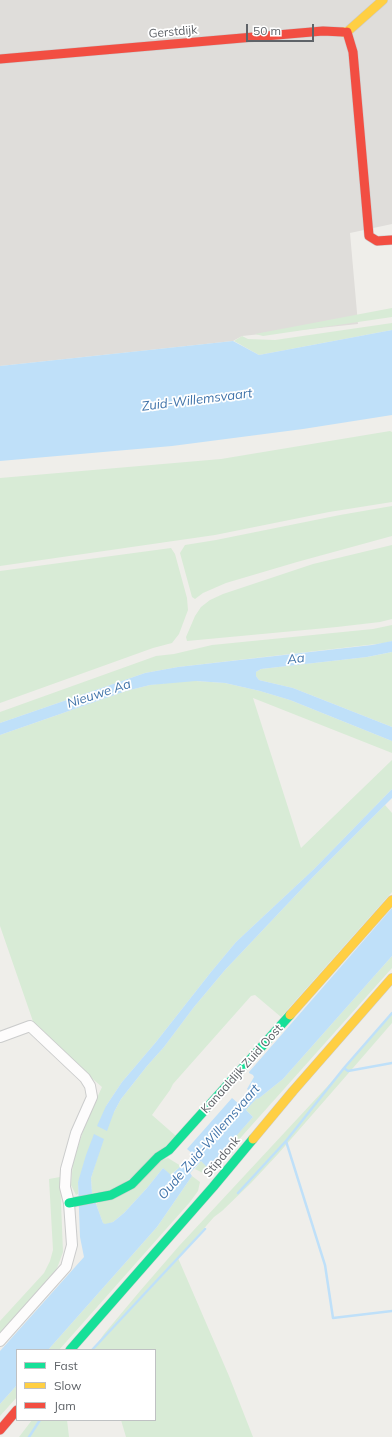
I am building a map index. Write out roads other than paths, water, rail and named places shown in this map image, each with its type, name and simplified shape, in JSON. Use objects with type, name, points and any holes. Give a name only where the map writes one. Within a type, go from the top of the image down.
[{"type":"street","points":[[383,0],[347,32],[353,52],[369,236],[377,241],[392,240]]},
{"type":"street","name":"Gerstdijk","points":[[0,59],[323,31],[347,32]]},
{"type":"street","name":"Kanaaldijk Zuid Oost","points":[[69,1203],[92,1200],[111,1195],[132,1184],[158,1157],[169,1150],[392,900]]},
{"type":"street","name":"Stipdonk","points":[[71,1349],[213,1188],[293,1091],[392,978]]},
{"type":"street","points":[[0,1037],[30,1026],[85,1078],[90,1086],[92,1097],[76,1133],[66,1170],[64,1187],[69,1203],[72,1245],[66,1267],[0,1341]]},
{"type":"street","points":[[0,1430],[16,1411]]},
{"type":"water","name":"Zuid-Willemsvaart","points":[[392,330],[392,415],[303,429],[172,446],[0,461],[0,366],[233,341],[259,355]]},
{"type":"water","points":[[392,641],[392,652],[367,657],[261,669],[256,672],[256,676],[259,680],[293,688],[392,727],[392,741],[290,700],[225,683],[196,681],[150,685],[126,691],[0,735],[0,723],[145,673],[178,667],[372,645]]},
{"type":"water","points":[[392,789],[392,798],[313,877],[225,970],[194,1007],[164,1047],[121,1099],[114,1112],[107,1131],[97,1126],[106,1106],[122,1082],[236,942],[314,869]]},
{"type":"water","name":"Oude Zuid-Willemsvaart","points":[[392,908],[392,956],[283,1079],[258,1099],[257,1098],[246,1110],[253,1117],[208,1168],[201,1161],[190,1173],[192,1176],[157,1227],[49,1349],[16,1349],[16,1386],[0,1404],[0,1351],[84,1257],[80,1237],[78,1182],[94,1134],[104,1139],[91,1178],[92,1193],[103,1223],[105,1224],[113,1222],[124,1213],[163,1168],[171,1175],[181,1166],[183,1168],[194,1155],[187,1149],[232,1098],[239,1104],[250,1092],[247,1089],[254,1077],[249,1072]]},
{"type":"waterway","points":[[344,1068],[392,1013]]},
{"type":"waterway","points":[[238,1193],[286,1141],[344,1068],[348,1071],[392,1063]]},
{"type":"waterway","points":[[286,1141],[325,1265],[333,1318],[392,1311]]},
{"type":"waterway","points":[[93,1349],[205,1229]]},
{"type":"waterway","points":[[29,1437],[39,1421]]},
{"type":"water label","name":"Aa","points":[[296,659]]},
{"type":"water label","name":"Nieuwe Aa","points":[[99,694]]}]
